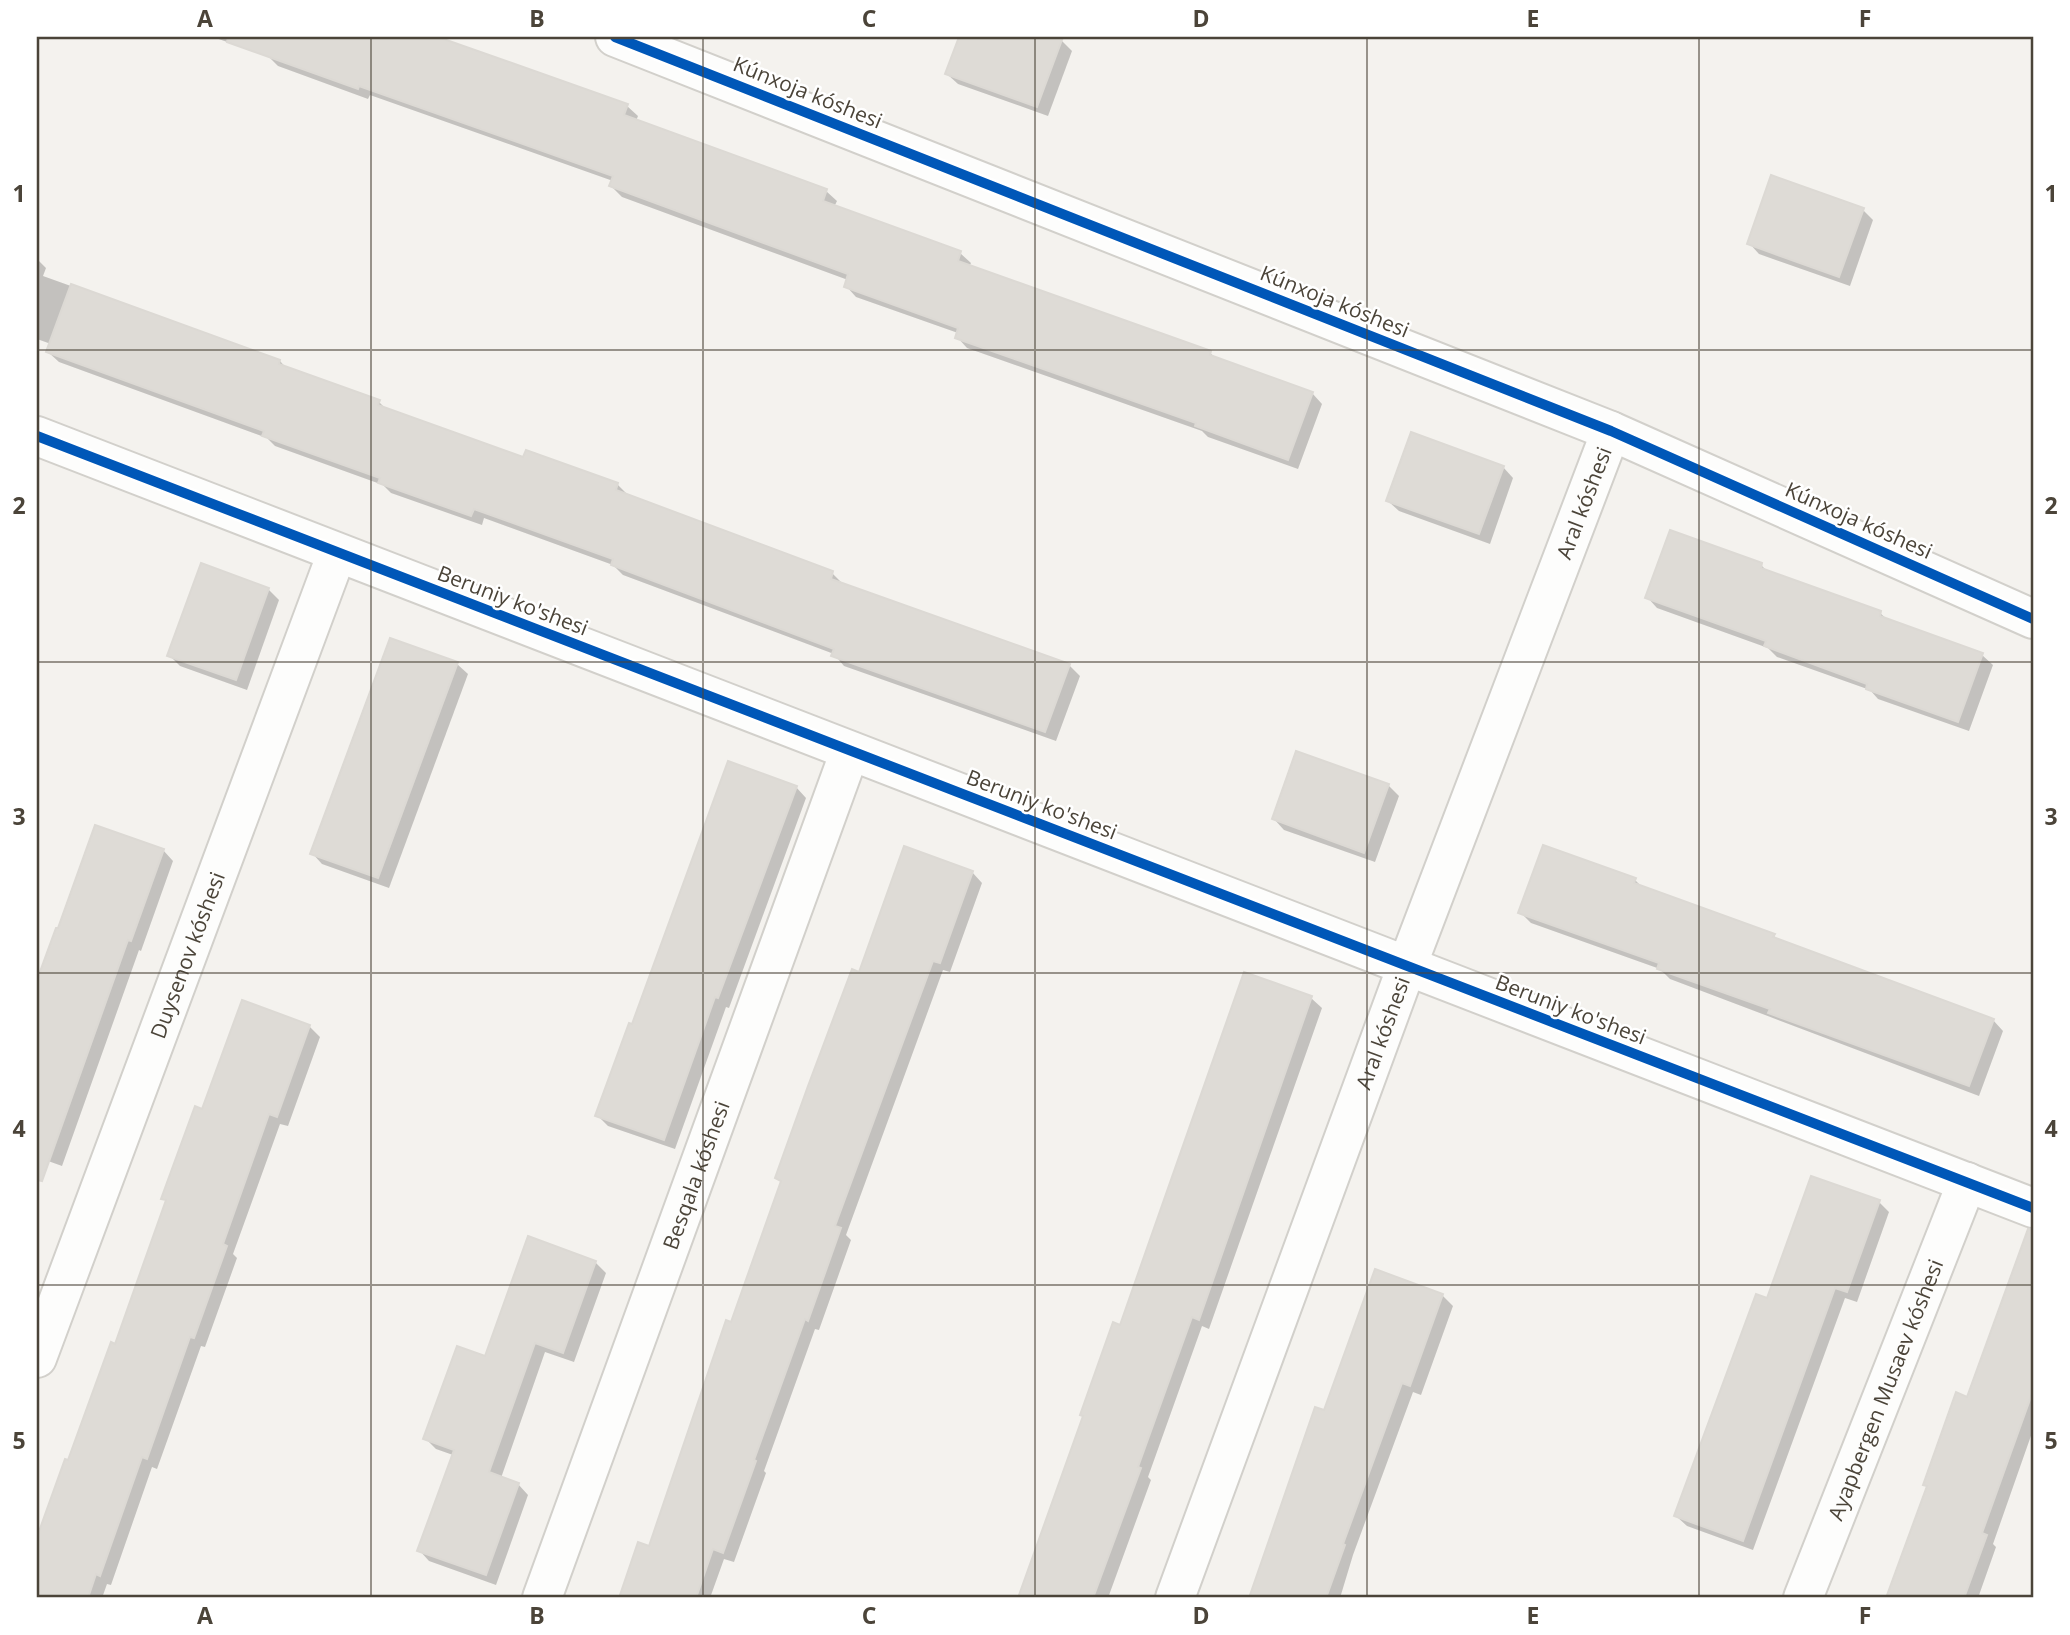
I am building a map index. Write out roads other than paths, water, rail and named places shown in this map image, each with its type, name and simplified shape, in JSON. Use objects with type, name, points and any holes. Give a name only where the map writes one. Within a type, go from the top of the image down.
[{"type":"street","name":"Kúnxoja kóshesi","points":[[615,37],[1611,431],[2033,619]]},
{"type":"street","name":"Aral kóshesi","points":[[1175,1598],[1406,966],[1611,431]]},
{"type":"street","name":"Beruniy ko'shesi","points":[[37,436],[2033,1208]]},
{"type":"street","name":"Duysenov kóshesi","points":[[37,1358],[337,553]]},
{"type":"street","name":"Besqala kóshesi","points":[[542,1598],[850,751]]},
{"type":"street","name":"Ayapbergen Musaev kóshesi","points":[[1803,1598],[1967,1182]]}]
